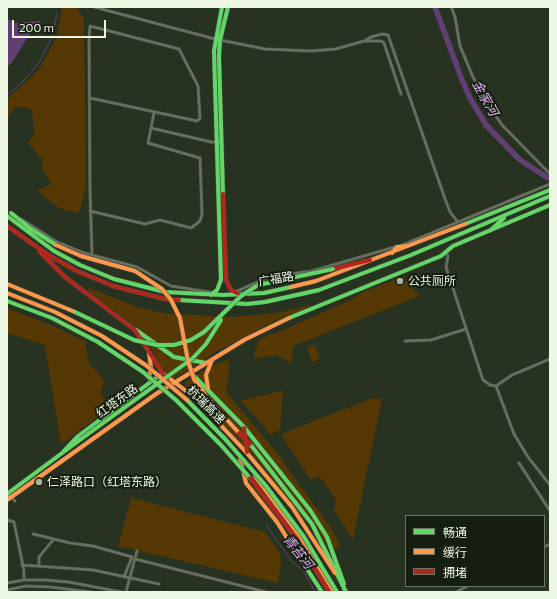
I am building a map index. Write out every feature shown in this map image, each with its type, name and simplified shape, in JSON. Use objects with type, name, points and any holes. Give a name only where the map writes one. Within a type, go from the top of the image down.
[{"type":"main road","points":[[222,7],[217,40],[222,239],[228,287],[235,292],[243,294]]},
{"type":"main road","points":[[217,40],[228,7]]},
{"type":"main road","name":"广福路","points":[[7,216],[54,251],[80,265],[114,279],[165,292],[223,295],[264,293],[298,286],[412,246],[550,190]]},
{"type":"main road","name":"广福路","points":[[7,226],[38,249],[77,271],[113,286],[132,291],[189,301],[248,304],[265,302],[319,290],[411,255],[506,216],[550,196]]},
{"type":"main road","points":[[446,253],[453,246],[550,205]]},
{"type":"main road","points":[[11,213],[31,230],[56,245],[81,256],[135,271],[162,289],[171,300],[180,318],[188,361],[194,379],[204,395],[250,444],[312,524],[346,591]]},
{"type":"main road","points":[[491,230],[506,216]]},
{"type":"main road","points":[[213,294],[220,280],[222,239]]},
{"type":"main road","points":[[7,284],[75,312],[130,338],[162,345],[179,343],[198,336],[212,327],[245,293],[262,284],[332,269],[390,254],[397,247],[412,246]]},
{"type":"main road","points":[[38,249],[65,278],[174,357],[194,362],[207,363]]},
{"type":"main road","name":"红塔东路","points":[[9,499],[65,458],[82,449],[170,386],[215,357],[278,323],[446,253]]},
{"type":"main road","name":"杭瑞高速","points":[[7,294],[55,312],[98,334],[147,366],[181,394],[223,436],[266,486],[304,537],[337,592]]},
{"type":"main road","name":"杭瑞高速","points":[[7,301],[52,318],[95,340],[133,364],[176,400],[221,445],[261,491],[298,541],[329,592]]},
{"type":"main road","name":"红塔东路","points":[[7,493],[193,358],[206,344],[226,312]]},
{"type":"main road","points":[[135,330],[170,386],[240,458],[278,506],[333,592]]},
{"type":"main road","points":[[144,388],[151,370],[149,352]]},
{"type":"main road","points":[[209,389],[206,375],[209,364],[215,357]]},
{"type":"main road","points":[[163,373],[176,382],[215,417],[247,453],[303,523],[346,591]]},
{"type":"main road","points":[[63,452],[77,436],[163,373]]},
{"type":"main road","points":[[190,373],[209,389],[244,427],[283,475],[324,531],[331,546],[346,591]]},
{"type":"main road","points":[[244,427],[247,453]]},
{"type":"main road","points":[[240,458],[246,483],[277,522],[322,592]]},
{"type":"street","points":[[94,7],[217,40],[265,49],[286,51],[336,48],[364,41],[381,41],[384,43],[401,94]]},
{"type":"street","points":[[452,9],[455,17],[460,46],[472,77],[491,109],[502,125],[550,174]]},
{"type":"street","points":[[90,98],[154,113],[199,120],[198,86],[181,52],[176,48],[90,26],[90,98],[90,211],[92,254]]},
{"type":"street","points":[[364,41],[382,34],[388,35],[444,196],[450,212],[457,221]]},
{"type":"street","points":[[90,211],[145,224],[160,220],[191,228],[198,224],[202,214],[200,158],[148,143],[154,113]]},
{"type":"street","points":[[151,128],[219,142]]},
{"type":"street","points":[[223,295],[235,292],[269,276],[321,269],[397,247],[550,184]]},
{"type":"street","points":[[7,210],[57,242],[137,267],[171,286],[213,294]]},
{"type":"street","points":[[446,253],[448,256],[446,267],[483,380],[490,385],[496,386],[512,374],[550,359]]},
{"type":"street","points":[[405,341],[431,340],[466,329]]},
{"type":"street","points":[[496,386],[514,434],[528,457],[550,485]]},
{"type":"street","points":[[519,463],[550,511]]},
{"type":"street","points":[[7,493],[9,499],[15,502]]},
{"type":"street","points":[[7,520],[14,522],[24,580]]},
{"type":"street","points":[[33,534],[53,540],[93,546],[132,557],[124,577]]},
{"type":"street","points":[[39,565],[39,557],[53,540]]},
{"type":"street","points":[[126,592],[131,578],[137,551]]},
{"type":"street","points":[[135,559],[266,592]]},
{"type":"street","points":[[22,565],[93,570],[159,584]]},
{"type":"street","points":[[7,583],[24,580],[68,582],[122,592]]},
{"type":"street","points":[[7,590],[26,586],[50,586],[91,592]]},
{"type":"street","points":[[456,592],[466,587]]},
{"type":"shaded area","points":[[62,7],[76,7],[84,18],[86,177],[85,192],[79,213],[59,208],[37,191],[51,184],[42,167],[43,160],[28,143],[34,136],[32,110],[25,107],[15,107],[7,118],[7,99],[38,71],[57,37]]},
{"type":"shaded area","points":[[7,18],[14,23],[40,21],[41,27],[34,27],[13,61],[7,67]]},
{"type":"shaded area","points":[[404,276],[419,296],[293,346],[291,363],[277,355],[256,359],[254,355],[259,340],[351,300],[361,293]]},
{"type":"shaded area","points":[[89,288],[139,308],[164,313],[231,317],[277,313],[310,305],[311,307],[283,317],[219,350],[174,379],[163,371],[143,332],[88,291]]},
{"type":"shaded area","points":[[7,308],[53,326],[85,341],[89,363],[104,380],[101,393],[108,409],[61,444],[45,345],[7,333]]},
{"type":"shaded area","points":[[315,345],[320,359],[312,362],[307,348]]},
{"type":"shaded area","points":[[226,360],[230,364],[226,392],[283,460],[287,468],[329,525],[341,546],[330,550],[309,519],[305,521],[253,455],[184,384],[202,371]]},
{"type":"shaded area","points":[[283,390],[280,430],[269,435],[265,427],[240,401]]},
{"type":"shaded area","points":[[373,398],[382,399],[353,539],[334,511],[336,499],[320,477],[310,479],[281,434]]},
{"type":"shaded area","points":[[131,498],[265,532],[280,553],[281,564],[278,583],[118,546]]},
{"type":"waterway","name":"金家河","points":[[435,7],[462,80],[470,98],[486,125],[520,160],[548,178]]},
{"type":"waterway","points":[[7,96],[39,63],[51,39],[57,14]]},
{"type":"waterway","name":"青苔河","points":[[266,525],[292,562],[303,570],[315,592]]},
{"type":"traffic: fast","points":[[211,295],[217,290],[221,280],[214,51],[222,7]]},
{"type":"traffic: fast","points":[[223,194],[219,56],[220,40],[228,7]]},
{"type":"traffic: fast","points":[[465,224],[550,190]]},
{"type":"traffic: fast","points":[[179,300],[247,304],[265,302],[319,290],[411,255],[550,196]]},
{"type":"traffic: fast","points":[[289,318],[441,256],[453,246],[550,205]]},
{"type":"traffic: fast","points":[[11,213],[31,229],[56,245]]},
{"type":"traffic: fast","points":[[7,216],[54,251],[80,265],[114,279],[165,292],[223,295],[264,293],[291,287]]},
{"type":"traffic: fast","points":[[491,230],[504,218]]},
{"type":"traffic: fast","points":[[75,312],[134,340],[157,345],[174,345],[191,340],[204,332],[241,296],[258,285],[333,269]]},
{"type":"traffic: fast","points":[[7,301],[52,318],[98,342],[143,372],[176,400],[221,445],[250,478]]},
{"type":"traffic: fast","points":[[81,439],[193,358],[206,344],[221,320]]},
{"type":"traffic: fast","points":[[136,330],[174,357],[206,363]]},
{"type":"traffic: fast","points":[[63,452],[77,437],[160,375]]},
{"type":"traffic: fast","points":[[194,376],[244,427],[310,510],[327,537],[344,584]]},
{"type":"traffic: fast","points":[[187,400],[226,440],[266,486],[304,537],[337,592]]},
{"type":"traffic: fast","points":[[7,494],[81,439]]},
{"type":"traffic: fast","points":[[250,444],[312,524],[346,592]]},
{"type":"traffic: fast","points":[[294,549],[322,592]]},
{"type":"traffic: slow","points":[[291,287],[316,281],[465,224]]},
{"type":"traffic: slow","points":[[56,245],[81,256],[135,271],[162,289],[171,300],[180,318],[188,361],[194,379]]},
{"type":"traffic: slow","points":[[392,253],[397,247],[408,246]]},
{"type":"traffic: slow","points":[[7,284],[75,312]]},
{"type":"traffic: slow","points":[[7,293],[55,312],[102,336],[147,366],[187,400]]},
{"type":"traffic: slow","points":[[7,500],[156,394],[244,340],[289,318]]},
{"type":"traffic: slow","points":[[149,353],[151,367],[149,378]]},
{"type":"traffic: slow","points":[[208,388],[206,375],[212,360]]},
{"type":"traffic: slow","points":[[165,375],[194,397],[247,453],[292,507],[335,573]]},
{"type":"traffic: slow","points":[[194,379],[208,399],[239,433]]},
{"type":"traffic: slow","points":[[240,458],[246,483],[277,522],[294,549]]},
{"type":"traffic: slow","points":[[255,476],[290,523],[333,592]]},
{"type":"traffic: jam","points":[[223,194],[226,280],[231,290],[239,294]]},
{"type":"traffic: jam","points":[[7,226],[50,256],[77,271],[113,286],[165,299],[179,300]]},
{"type":"traffic: jam","points":[[40,252],[65,277],[135,330],[167,380]]},
{"type":"traffic: jam","points":[[333,269],[370,260]]},
{"type":"traffic: jam","points":[[244,428],[247,452]]},
{"type":"traffic: jam","points":[[239,433],[250,444]]},
{"type":"traffic: jam","points":[[250,478],[298,541],[329,592]]},
{"type":"place","name":"公共厕所","points":[[400,281]]},
{"type":"place","name":"仁泽路口（红塔东路）","points":[[39,482]]}]
